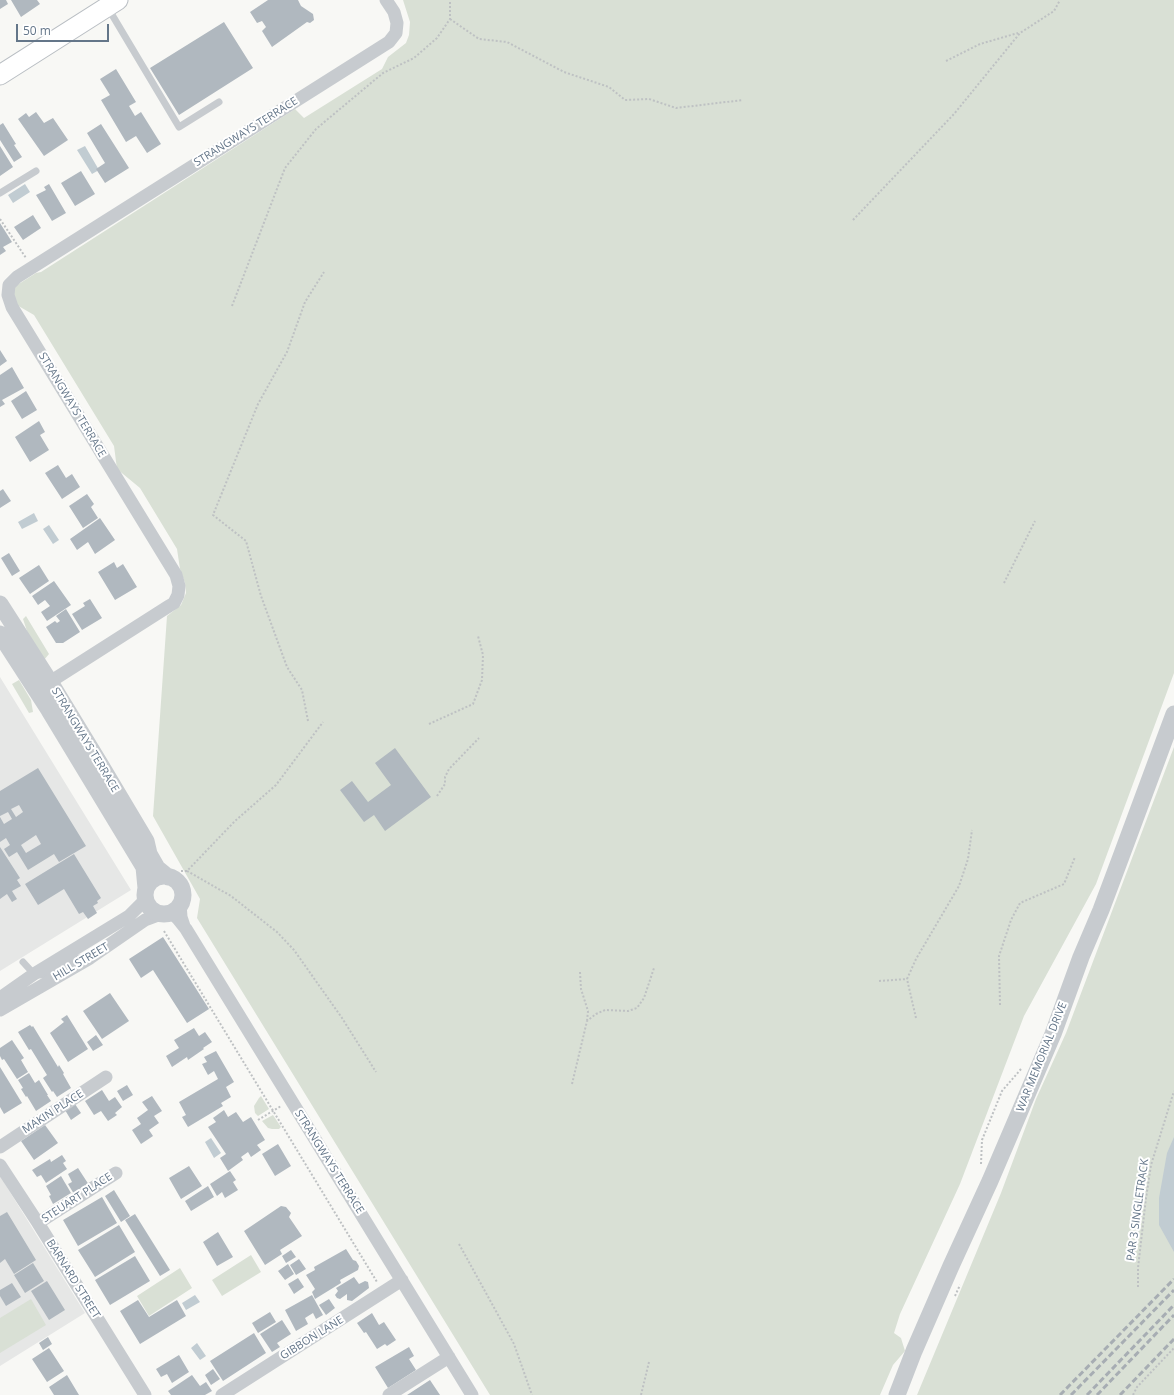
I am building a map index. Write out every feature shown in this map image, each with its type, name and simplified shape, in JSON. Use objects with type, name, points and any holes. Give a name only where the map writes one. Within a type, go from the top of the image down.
[{"type":"main road","points":[[0,75],[113,4]]},
{"type":"street","name":"STRANGWAYS TERRACE","points":[[146,891],[144,867],[125,822],[43,686],[170,606],[174,603],[178,595],[179,586],[176,575],[12,307],[8,295],[9,284],[12,280],[32,267],[393,38],[397,28],[396,18],[386,0]]},
{"type":"street","points":[[2,614],[43,686]]},
{"type":"street","points":[[0,634],[43,686]]},
{"type":"street","name":"WAR MEMORIAL DRIVE","points":[[897,1395],[914,1351],[1053,1034],[1081,957],[1120,861],[1174,714]]},
{"type":"street","name":"STRANGWAYS TERRACE","points":[[125,822],[146,842],[149,854],[157,868],[172,874]]},
{"type":"street","points":[[172,874],[181,888],[182,897],[170,910],[151,909],[145,900],[146,891],[153,879],[172,874]]},
{"type":"street","name":"HILL STREET","points":[[0,998],[34,974],[102,933],[137,909],[142,902],[146,891]]},
{"type":"street","name":"STRANGWAYS TERRACE","points":[[170,910],[186,929],[472,1395]]},
{"type":"street","name":"HILL STREET","points":[[0,1010],[90,958],[145,920],[170,910]]},
{"type":"street","name":"MAKIN PLACE","points":[[0,1147],[106,1077]]},
{"type":"street","name":"BARNARD STREET","points":[[0,1165],[38,1223],[144,1395]]},
{"type":"street","name":"STEUART PLACE","points":[[38,1223],[116,1173]]},
{"type":"street","name":"GIBBON LANE","points":[[222,1395],[402,1280]]},
{"type":"street","points":[[389,1395],[449,1357]]},
{"type":"lane","points":[[113,4],[179,127],[219,102]]},
{"type":"lane","points":[[0,193],[36,171]]},
{"type":"lane","points":[[102,933],[109,945]]},
{"type":"lane","points":[[23,962],[34,974],[50,974],[76,958],[90,958]]},
{"type":"path","points":[[232,306],[285,168],[316,129],[383,73],[414,58],[437,38],[450,19],[450,0]]},
{"type":"path","points":[[946,61],[980,44],[1020,33],[1054,11],[1060,0]]},
{"type":"path","points":[[450,19],[479,39],[507,42],[564,72],[609,87],[625,100],[649,99],[676,108],[743,100]]},
{"type":"path","points":[[853,220],[954,114],[1020,33]]},
{"type":"path","points":[[0,219],[32,267]]},
{"type":"path","points":[[308,721],[302,690],[287,667],[262,596],[246,541],[213,515],[258,404],[286,352],[305,302],[324,272]]},
{"type":"path","points":[[1004,583],[1035,521]]},
{"type":"path","points":[[429,724],[473,704],[482,680],[483,655],[478,636]]},
{"type":"path","points":[[172,874],[187,871],[235,821],[276,785],[323,722]]},
{"type":"path","points":[[437,796],[445,784],[445,776],[449,769],[479,738]]},
{"type":"path","points":[[916,1018],[907,979],[916,959],[959,886],[968,859],[972,830]]},
{"type":"path","points":[[1000,1005],[999,956],[1011,920],[1020,903],[1064,884],[1075,857]]},
{"type":"path","points":[[187,871],[231,896],[277,932],[294,950],[342,1018],[376,1072]]},
{"type":"path","points":[[164,931],[378,1284]]},
{"type":"path","points":[[587,1021],[596,1014],[605,1010],[628,1011],[637,1008],[644,998],[654,968]]},
{"type":"path","points":[[572,1084],[588,1011],[581,989],[580,972]]},
{"type":"path","points":[[879,981],[907,979]]},
{"type":"path","name":"PAR 3 SINGLETRACK","points":[[1138,1287],[1138,1268],[1151,1165],[1174,1090]]},
{"type":"path","points":[[258,1120],[291,1100]]},
{"type":"path","points":[[459,1244],[514,1344],[532,1395]]},
{"type":"path","points":[[1133,1395],[1136,1387],[1174,1348]]},
{"type":"path","points":[[641,1395],[649,1362]]},
{"type":"shaded area","points":[[403,0],[1174,0],[1174,673],[1096,884],[1024,1016],[960,1184],[900,1314],[894,1333],[901,1338],[905,1351],[893,1365],[880,1395],[490,1395],[197,918],[200,899],[153,816],[167,616],[181,605],[186,593],[177,549],[140,488],[117,469],[114,446],[34,315],[15,304],[13,290],[14,287],[36,273],[41,272],[295,109],[304,118],[382,69],[388,57],[406,43],[409,35],[410,22]]},
{"type":"shaded area","points":[[85,146],[99,170],[92,174],[77,150]]},
{"type":"shaded area","points":[[25,184],[30,192],[13,203],[8,195]]},
{"type":"shaded area","points":[[34,513],[38,521],[22,529],[18,522]]},
{"type":"shaded area","points":[[49,525],[59,540],[53,544],[43,529]]},
{"type":"shaded area","points":[[26,616],[49,654],[44,660],[28,634],[23,619]]},
{"type":"shaded area","points":[[0,677],[131,890],[0,971]]},
{"type":"shaded area","points":[[19,680],[31,700],[33,712],[29,713],[12,684]]},
{"type":"shaded area","points":[[1174,747],[1174,1395],[917,1395],[1001,1193],[1036,1099],[1066,1033]]},
{"type":"shaded area","points":[[261,1096],[269,1109],[258,1116],[255,1113],[254,1106]]},
{"type":"shaded area","points":[[273,1115],[281,1127],[279,1129],[268,1128],[262,1121]]},
{"type":"shaded area","points":[[1174,1137],[1174,1252],[1159,1225],[1159,1198],[1167,1153]]},
{"type":"shaded area","points":[[211,1138],[221,1153],[214,1158],[205,1142]]},
{"type":"shaded area","points":[[0,1176],[85,1313],[0,1366]]},
{"type":"shaded area","points":[[251,1255],[261,1272],[222,1296],[212,1280]]},
{"type":"shaded area","points":[[180,1268],[192,1288],[149,1316],[137,1296]]},
{"type":"shaded area","points":[[195,1295],[200,1302],[186,1310],[182,1303]]},
{"type":"shaded area","points":[[31,1299],[46,1325],[0,1353],[0,1318]]},
{"type":"shaded area","points":[[197,1343],[206,1356],[200,1360],[191,1348]]},
{"type":"building","points":[[0,0],[6,0],[8,4],[0,9]]},
{"type":"building","points":[[11,0],[37,0],[40,4],[21,17]]},
{"type":"building","points":[[268,0],[298,0],[301,6],[313,14],[314,20],[310,23],[307,22],[272,47],[262,31],[266,27],[262,21],[257,23],[250,12]]},
{"type":"building","points":[[224,22],[253,68],[179,115],[150,68]]},
{"type":"building","points":[[116,69],[136,102],[129,106],[135,116],[141,112],[161,144],[147,153],[136,136],[126,142],[101,100],[110,95],[100,79]]},
{"type":"building","points":[[36,112],[44,123],[53,118],[68,140],[44,156],[18,119],[26,113],[29,117]]},
{"type":"building","points":[[3,123],[22,157],[14,162],[0,140],[0,125]]},
{"type":"building","points":[[101,124],[129,168],[105,183],[96,169],[105,163],[87,133]]},
{"type":"building","points":[[0,146],[13,167],[0,176]]},
{"type":"building","points":[[81,171],[95,194],[75,206],[61,183]]},
{"type":"building","points":[[49,184],[66,213],[52,221],[36,195],[46,190],[44,187]]},
{"type":"building","points":[[33,215],[41,228],[23,240],[14,227]]},
{"type":"building","points":[[0,223],[12,242],[3,247],[6,251],[0,255]]},
{"type":"building","points":[[0,350],[7,361],[0,366]]},
{"type":"building","points":[[12,367],[24,388],[2,400],[5,404],[0,407],[0,375]]},
{"type":"building","points":[[26,391],[37,410],[22,419],[11,401]]},
{"type":"building","points":[[39,421],[45,432],[40,435],[49,450],[30,462],[15,437]]},
{"type":"building","points":[[58,465],[66,478],[72,474],[80,487],[62,499],[45,473]]},
{"type":"building","points":[[3,489],[11,501],[0,508],[0,491]]},
{"type":"building","points":[[87,494],[94,504],[91,507],[98,518],[83,528],[69,506]]},
{"type":"building","points":[[100,518],[115,540],[95,554],[88,542],[77,550],[70,539]]},
{"type":"building","points":[[9,553],[20,571],[12,576],[1,558]]},
{"type":"building","points":[[114,562],[117,568],[123,564],[137,587],[115,600],[98,572]]},
{"type":"building","points":[[39,565],[49,581],[30,594],[19,578]]},
{"type":"building","points":[[54,581],[71,605],[47,621],[41,612],[50,606],[45,600],[38,605],[32,596]]},
{"type":"building","points":[[90,599],[102,618],[82,630],[72,614],[85,606],[83,603]]},
{"type":"building","points":[[66,609],[80,632],[63,643],[56,643],[46,627],[55,621],[57,623],[60,621],[56,616]]},
{"type":"building","points":[[395,748],[431,797],[385,831],[374,815],[364,822],[340,790],[352,781],[368,802],[391,785],[375,763]]},
{"type":"building","points":[[38,768],[86,846],[59,862],[54,854],[28,870],[17,852],[9,857],[4,849],[10,845],[6,838],[0,842],[0,817],[4,824],[12,819],[8,812],[0,816],[0,791]],"holes":[[[19,805],[23,812],[16,817],[11,809]],[[36,835],[41,844],[26,853],[21,845]]]},
{"type":"building","points":[[0,847],[20,878],[17,880],[21,886],[12,891],[17,899],[12,902],[7,894],[0,899]]},
{"type":"building","points":[[74,854],[101,898],[97,901],[98,903],[93,906],[97,913],[88,919],[83,912],[79,914],[64,889],[38,905],[25,884]]},
{"type":"building","points":[[163,937],[209,1009],[187,1023],[153,970],[141,978],[129,959]]},
{"type":"building","points":[[110,993],[129,1021],[102,1039],[83,1011]]},
{"type":"building","points":[[67,1015],[88,1049],[68,1062],[50,1033],[64,1022],[61,1019]]},
{"type":"building","points":[[30,1025],[32,1027],[33,1026],[58,1067],[59,1065],[71,1088],[57,1097],[43,1078],[47,1075],[31,1049],[29,1050],[18,1032]]},
{"type":"building","points":[[194,1028],[199,1036],[205,1032],[212,1042],[188,1060],[187,1057],[172,1067],[166,1056],[179,1048],[174,1040]]},
{"type":"building","points":[[96,1035],[103,1045],[93,1051],[87,1042]]},
{"type":"building","points":[[12,1040],[24,1058],[21,1060],[28,1072],[17,1079],[4,1059],[2,1060],[0,1056],[0,1048]]},
{"type":"building","points":[[216,1051],[234,1082],[226,1087],[231,1097],[221,1103],[223,1106],[188,1127],[182,1117],[186,1115],[179,1102],[218,1079],[214,1071],[208,1075],[202,1064],[207,1062],[204,1057]]},
{"type":"building","points":[[0,1067],[22,1103],[4,1114],[0,1107]]},
{"type":"building","points":[[29,1073],[35,1083],[39,1080],[51,1101],[36,1111],[21,1089],[23,1088],[18,1080]]},
{"type":"building","points":[[127,1085],[133,1095],[123,1101],[117,1091]]},
{"type":"building","points":[[102,1090],[109,1101],[115,1097],[122,1107],[115,1113],[117,1115],[108,1121],[101,1111],[94,1115],[85,1101]]},
{"type":"building","points":[[152,1096],[162,1111],[154,1116],[159,1123],[149,1130],[153,1136],[141,1144],[132,1130],[141,1124],[137,1118],[148,1110],[142,1102]]},
{"type":"building","points":[[75,1104],[81,1113],[71,1120],[65,1110]]},
{"type":"building","points":[[224,1110],[228,1117],[236,1112],[243,1122],[251,1117],[265,1140],[257,1145],[261,1150],[251,1157],[248,1152],[241,1157],[243,1160],[228,1171],[220,1158],[226,1154],[208,1127],[216,1122],[213,1118]]},
{"type":"building","points":[[45,1125],[58,1143],[34,1160],[21,1141]]},
{"type":"building","points":[[278,1144],[291,1166],[275,1176],[262,1154]]},
{"type":"building","points":[[62,1155],[66,1161],[63,1163],[67,1169],[46,1183],[41,1175],[37,1177],[32,1170],[50,1159],[51,1162]]},
{"type":"building","points":[[189,1166],[202,1186],[181,1199],[169,1178]]},
{"type":"building","points":[[78,1168],[89,1185],[74,1194],[68,1184],[72,1182],[68,1174]]},
{"type":"building","points":[[230,1171],[236,1180],[233,1182],[238,1190],[225,1198],[222,1192],[217,1196],[210,1184]]},
{"type":"building","points":[[61,1176],[71,1193],[53,1204],[49,1196],[51,1195],[46,1186]]},
{"type":"building","points":[[208,1186],[214,1197],[191,1211],[185,1201]]},
{"type":"building","points":[[114,1190],[130,1216],[121,1222],[105,1196]]},
{"type":"building","points":[[102,1197],[117,1223],[78,1246],[63,1220]]},
{"type":"building","points":[[281,1206],[286,1207],[291,1213],[289,1217],[302,1236],[280,1250],[282,1254],[265,1265],[244,1231]]},
{"type":"building","points":[[7,1212],[36,1260],[14,1274],[5,1259],[0,1263],[0,1216]]},
{"type":"building","points":[[135,1214],[170,1270],[160,1276],[125,1220]]},
{"type":"building","points":[[119,1225],[135,1252],[95,1277],[78,1250]]},
{"type":"building","points":[[218,1232],[233,1257],[217,1266],[203,1242]]},
{"type":"building","points":[[346,1249],[359,1266],[358,1270],[340,1280],[341,1283],[315,1299],[312,1292],[315,1289],[306,1275],[315,1270],[314,1267]]},
{"type":"building","points":[[291,1250],[296,1257],[286,1263],[282,1256]]},
{"type":"building","points":[[135,1256],[150,1281],[110,1305],[95,1280]]},
{"type":"building","points":[[299,1259],[306,1269],[296,1275],[290,1265]]},
{"type":"building","points":[[33,1263],[44,1281],[25,1293],[14,1275]]},
{"type":"building","points":[[288,1264],[294,1274],[285,1280],[278,1271]]},
{"type":"building","points":[[354,1277],[359,1284],[365,1281],[368,1282],[369,1288],[352,1301],[347,1300],[347,1294],[340,1299],[337,1298],[335,1295],[338,1291],[336,1288]]},
{"type":"building","points":[[298,1278],[304,1287],[294,1294],[288,1284]]},
{"type":"building","points":[[47,1281],[65,1310],[49,1320],[31,1291]]},
{"type":"building","points":[[12,1283],[21,1297],[6,1306],[0,1296],[0,1290]]},
{"type":"building","points":[[312,1295],[323,1315],[316,1319],[313,1313],[305,1318],[308,1324],[296,1331],[285,1310]]},
{"type":"building","points":[[329,1299],[335,1308],[326,1315],[319,1305]]},
{"type":"building","points":[[138,1300],[149,1317],[177,1300],[186,1316],[140,1344],[120,1311]]},
{"type":"building","points":[[270,1312],[276,1322],[258,1333],[252,1323]]},
{"type":"building","points":[[372,1313],[379,1325],[384,1322],[396,1340],[387,1346],[385,1344],[377,1349],[366,1332],[364,1333],[357,1323]]},
{"type":"building","points":[[282,1320],[291,1334],[277,1343],[280,1347],[272,1352],[260,1334]]},
{"type":"building","points":[[254,1333],[266,1353],[223,1381],[210,1361]]},
{"type":"building","points":[[48,1337],[52,1344],[43,1350],[39,1343]]},
{"type":"building","points":[[409,1347],[414,1356],[409,1359],[416,1370],[388,1388],[375,1367]]},
{"type":"building","points":[[49,1348],[64,1371],[47,1382],[32,1359]]},
{"type":"building","points":[[179,1355],[189,1372],[172,1383],[167,1374],[161,1377],[156,1369]]},
{"type":"building","points":[[213,1369],[220,1379],[211,1385],[205,1375]]},
{"type":"building","points":[[67,1375],[79,1395],[54,1395],[49,1387]]},
{"type":"building","points":[[192,1375],[200,1386],[206,1382],[212,1391],[205,1395],[171,1395],[168,1391]]},
{"type":"building","points":[[430,1380],[440,1395],[407,1395]]},
{"type":"railway","points":[[1060,1395],[1174,1279]]},
{"type":"railway","points":[[1071,1395],[1174,1290]]},
{"type":"railway","points":[[1087,1395],[1174,1305]]},
{"type":"railway","points":[[1097,1395],[1174,1315]]},
{"type":"railway","points":[[1120,1395],[1174,1339]]}]
